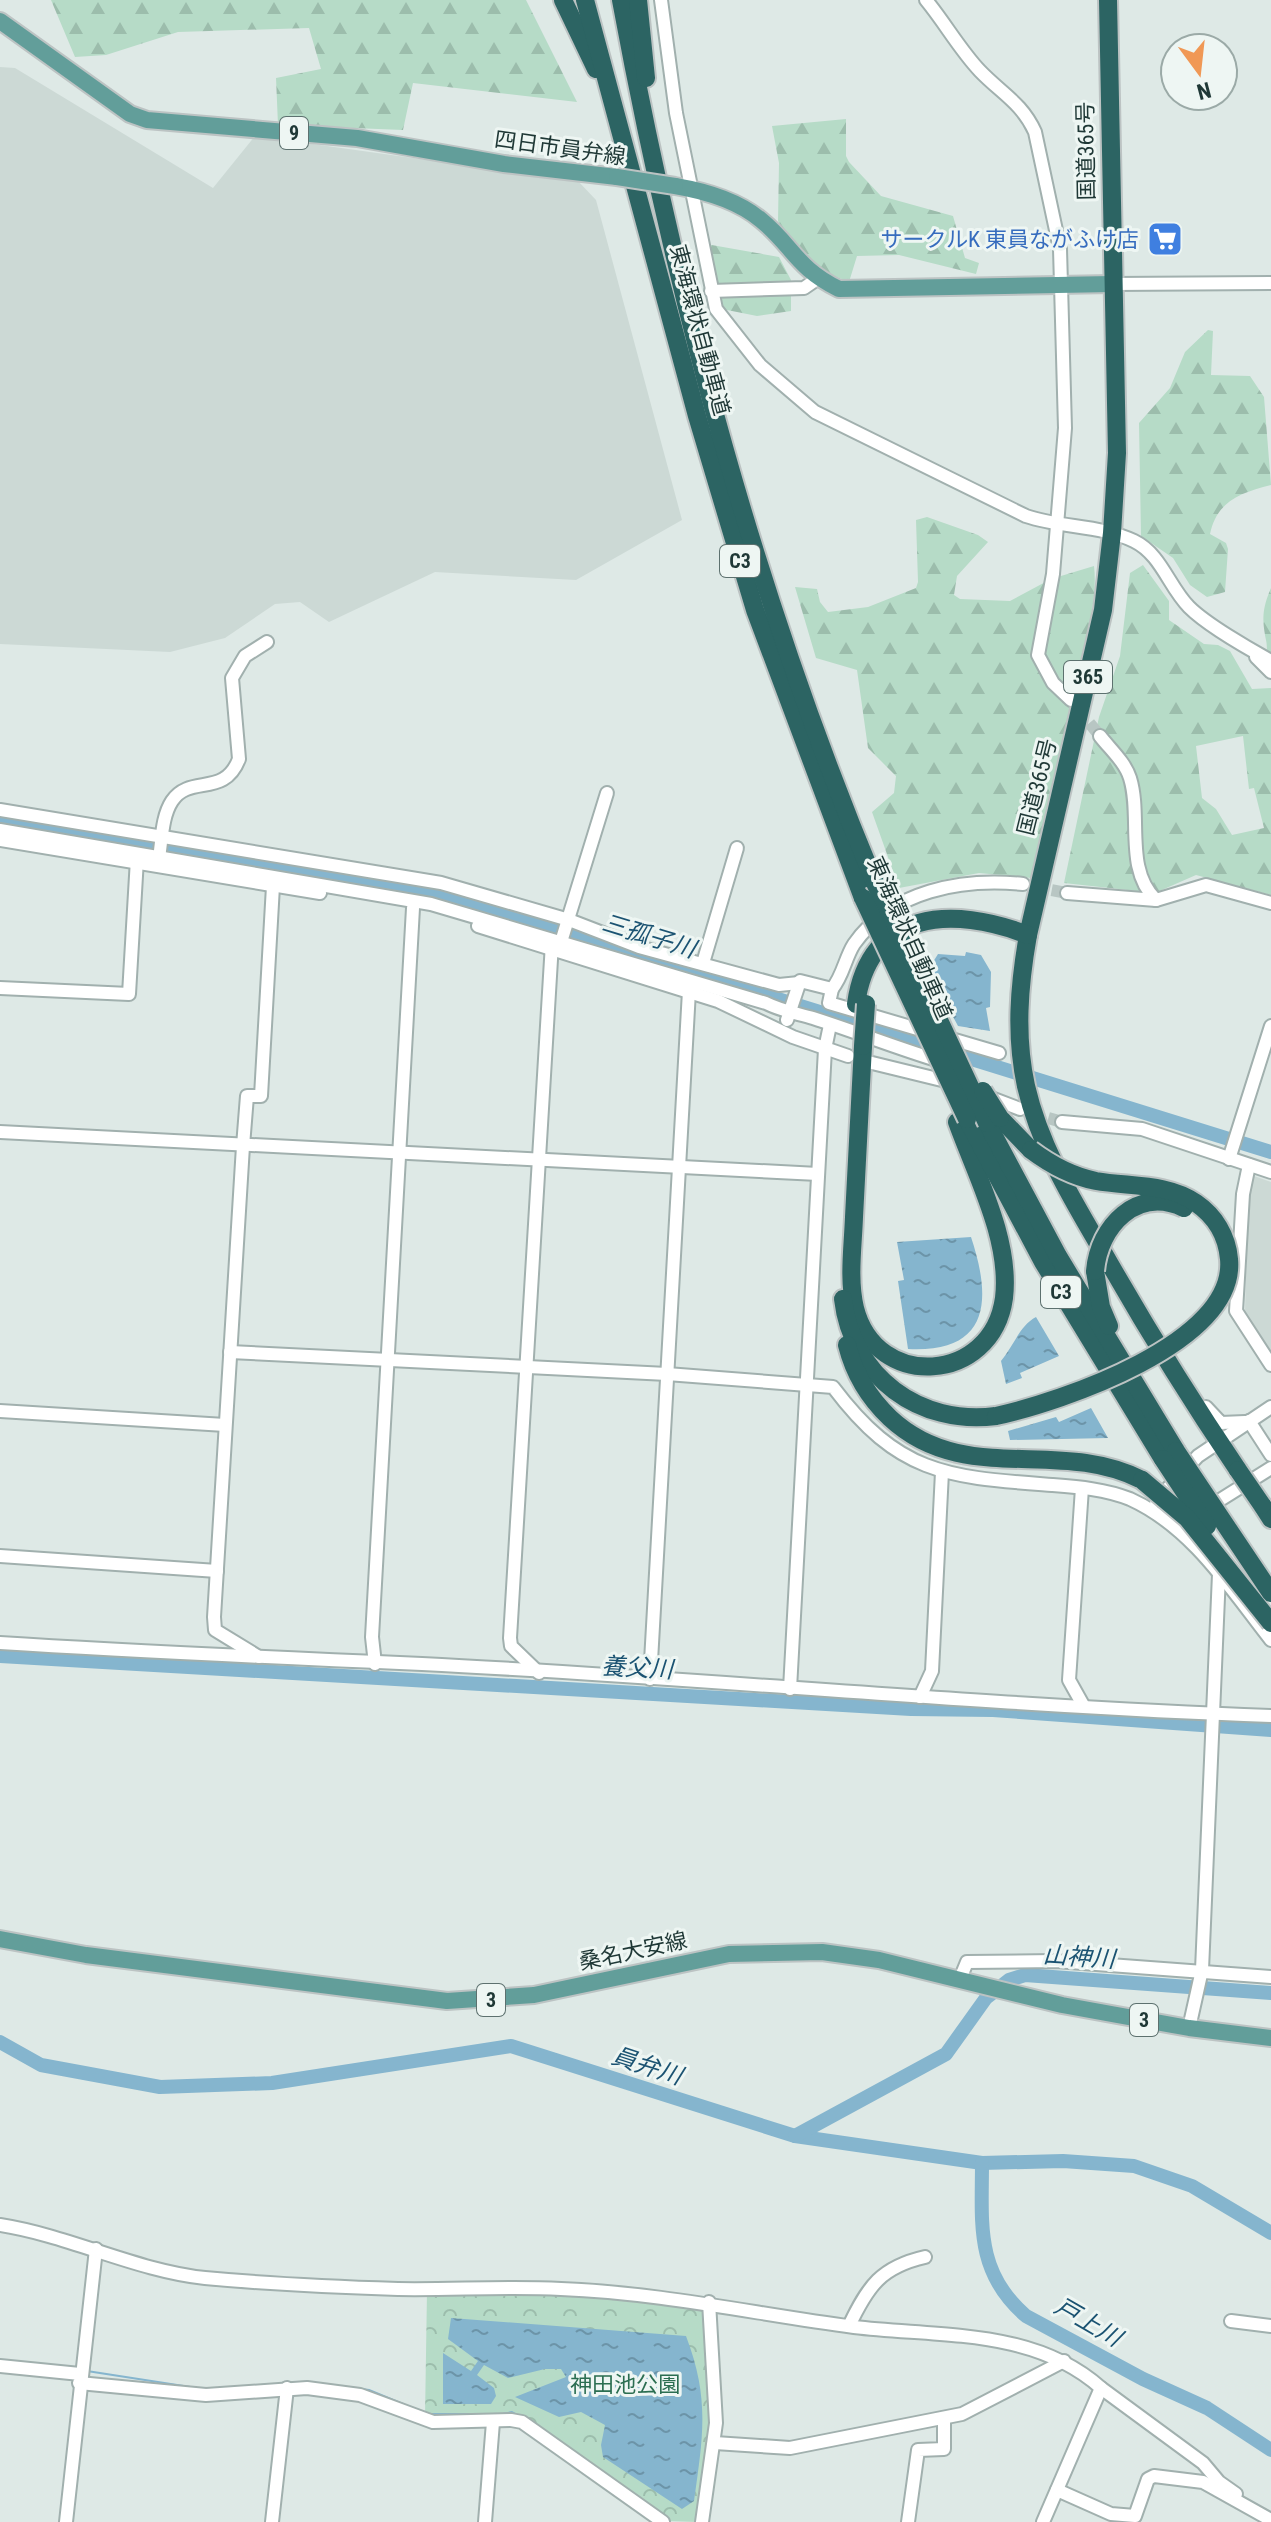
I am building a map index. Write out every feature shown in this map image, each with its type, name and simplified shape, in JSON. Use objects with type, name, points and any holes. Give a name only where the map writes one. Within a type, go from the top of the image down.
[{"type":"highway","points":[[563,0],[593,62],[655,214]]},
{"type":"highway","points":[[585,0],[655,214]]},
{"type":"highway","points":[[621,0],[655,214]]},
{"type":"highway","points":[[638,0],[655,214]]},
{"type":"highway","name":"国道365号","points":[[1108,0],[1117,453],[1112,533],[1103,610],[1028,935],[1018,1003],[1022,1064],[1026,1086],[1053,1162],[1172,1370],[1266,1512]]},
{"type":"highway","name":"東海環状自動車道","points":[[655,214],[746,530],[869,890],[878,933],[962,1121]]},
{"type":"highway","name":"東海環状自動車道","points":[[869,890],[909,959],[993,1120]]},
{"type":"highway","points":[[1028,935],[1008,928],[955,919],[919,922],[888,937],[871,956],[861,977],[858,1052],[847,1120],[849,1353],[861,1382],[882,1411],[923,1442],[977,1458],[1091,1461],[1142,1480],[1187,1518],[1271,1620]]},
{"type":"highway","points":[[849,1306],[858,1350],[879,1378],[894,1392],[938,1414],[966,1418],[1038,1405],[1090,1386],[1174,1342],[1215,1307],[1223,1293],[1230,1265],[1217,1224],[1186,1197],[1155,1188],[1080,1178],[1060,1170],[993,1120]]},
{"type":"highway","name":"C3","points":[[993,1120],[1058,1256],[1271,1620]]},
{"type":"highway","points":[[849,1306],[871,1339],[882,1349],[906,1363],[922,1366],[938,1367],[965,1359],[986,1342],[994,1329],[1004,1295],[1002,1255],[962,1121]]},
{"type":"highway","name":"C3","points":[[962,1121],[1043,1262],[1271,1593]]},
{"type":"highway","points":[[995,1412],[1085,1378],[1169,1333],[1195,1313],[1213,1290],[1218,1251],[1208,1227],[1176,1204],[1150,1203],[1127,1211],[1108,1229],[1096,1255],[1095,1271],[1107,1323],[1173,1453]]},
{"type":"main road","name":"四日市員弁線","points":[[0,21],[130,114],[147,120],[357,138],[504,164],[683,188],[744,208],[764,222],[795,260],[817,279],[839,289],[1112,284]]},
{"type":"main road","name":"桑名大安線","points":[[0,1939],[86,1955],[447,2001],[534,1995],[714,1956],[777,1951],[861,1957],[1018,1994],[1271,2038]]},
{"type":"street","points":[[661,0],[683,188],[716,309],[760,365],[815,412],[1026,516],[1054,526],[1112,533],[1137,542],[1157,561],[1192,610],[1271,661]]},
{"type":"street","points":[[926,0],[970,60],[1028,117],[1035,132],[1060,249],[1065,428],[1054,526],[1053,574],[1038,655],[1053,683],[1071,700]]},
{"type":"street","points":[[711,291],[804,288],[817,279]]},
{"type":"street","points":[[1112,284],[1271,283]]},
{"type":"street","points":[[159,858],[167,810],[182,791],[215,784],[234,771],[239,759],[232,678],[245,656],[267,642]]},
{"type":"street","points":[[1249,649],[1271,672]]},
{"type":"street","points":[[1100,736],[1130,778],[1139,869],[1144,885],[1156,900]]},
{"type":"street","points":[[539,1673],[511,1646],[510,1638],[555,944],[569,920],[607,793]]},
{"type":"street","points":[[0,810],[441,883],[569,920],[639,947],[779,985],[832,989]]},
{"type":"street","points":[[0,830],[273,886],[413,908],[766,1003],[965,1068]]},
{"type":"street","points":[[0,840],[137,859],[159,858],[431,904],[749,1013],[825,1049],[858,1052],[1020,1109]]},
{"type":"street","points":[[703,963],[737,848]]},
{"type":"street","points":[[0,988],[129,994],[137,859]]},
{"type":"street","points":[[999,1053],[829,1003],[832,989],[862,935],[910,897],[985,882],[1023,884]]},
{"type":"street","points":[[1067,893],[1156,900],[1206,885],[1271,903]]},
{"type":"street","points":[[262,1659],[215,1630],[243,1146],[247,1096],[261,1096],[273,886]]},
{"type":"street","points":[[375,1664],[372,1637],[413,908]]},
{"type":"street","points":[[784,1031],[798,986]]},
{"type":"street","points":[[650,1679],[689,991]]},
{"type":"street","points":[[790,1689],[825,1049],[830,1025]]},
{"type":"street","points":[[1233,1147],[1271,1026]]},
{"type":"street","points":[[1062,1122],[1142,1129],[1233,1147],[1249,1165],[1271,1172]]},
{"type":"street","points":[[0,1132],[818,1174]]},
{"type":"street","points":[[1249,1165],[1243,1194],[1236,1311],[1271,1365]]},
{"type":"street","points":[[230,1352],[667,1374],[833,1387],[855,1416],[883,1442],[912,1461],[975,1480],[1108,1492],[1149,1510],[1188,1537],[1271,1640]]},
{"type":"street","points":[[1172,1370],[1190,1384],[1217,1421],[1231,1424],[1249,1421]]},
{"type":"street","points":[[1149,1510],[1178,1473],[1218,1441],[1271,1407]]},
{"type":"street","points":[[0,1411],[225,1425]]},
{"type":"street","points":[[1249,1421],[1271,1455]]},
{"type":"street","points":[[1188,1537],[1220,1500],[1271,1468],[1256,1447],[1257,1434]]},
{"type":"street","points":[[920,1697],[932,1671],[942,1472]]},
{"type":"street","points":[[1082,1488],[1069,1680],[1083,1705]]},
{"type":"street","points":[[0,1556],[217,1571]]},
{"type":"street","points":[[1190,2026],[1202,1972],[1219,1574]]},
{"type":"street","points":[[0,1643],[1083,1705],[1214,1721],[1271,1716]]},
{"type":"street","points":[[960,1979],[967,1962],[982,1960],[1271,1977]]},
{"type":"street","points":[[0,2225],[35,2230],[201,2277],[360,2288],[560,2289],[709,2302],[849,2326],[1025,2345],[1064,2361],[1203,2463],[1233,2493],[1271,2512]]},
{"type":"street","points":[[66,2522],[96,2249]]},
{"type":"street","points":[[849,2326],[859,2303],[882,2275],[891,2267],[925,2257]]},
{"type":"street","points":[[702,2522],[715,2443],[709,2302]]},
{"type":"street","points":[[1231,2321],[1271,2326]]},
{"type":"street","points":[[715,2443],[790,2448],[944,2418],[984,2405],[1064,2361]]},
{"type":"street","points":[[0,2366],[206,2395],[287,2388],[360,2395],[433,2422],[522,2422],[663,2522]]},
{"type":"street","points":[[272,2522],[287,2388]]},
{"type":"street","points":[[1043,2522],[1101,2388]]},
{"type":"street","points":[[908,2522],[918,2450],[944,2449],[944,2418]]},
{"type":"street","points":[[485,2522],[493,2422]]},
{"type":"street","points":[[1057,2490],[1111,2514],[1135,2516],[1148,2479],[1154,2476],[1203,2482],[1271,2520]]},
{"type":"street","points":[[1239,2522],[1245,2507]]},
{"type":"shaded area","points":[[0,67],[15,68],[213,188],[255,136],[578,181],[596,200],[682,520],[576,580],[435,572],[329,622],[300,602],[275,604],[225,638],[170,652],[0,644]]},
{"type":"shaded area","points":[[1254,1176],[1271,1182],[1271,1353],[1245,1312],[1248,1195]]},
{"type":"green space","points":[[51,0],[526,0],[577,102],[413,83],[403,130],[278,125],[276,78],[321,69],[309,28],[178,32],[106,55],[75,57]]},
{"type":"green space","points":[[846,119],[846,156],[849,162],[881,196],[953,216],[965,258],[979,263],[976,274],[899,255],[857,256],[849,282],[805,264],[792,249],[778,221],[779,163],[772,126]]},
{"type":"green space","points":[[706,244],[779,257],[791,280],[791,311],[757,316],[722,309]]},
{"type":"green space","points":[[1208,330],[1213,331],[1211,375],[1250,376],[1264,397],[1271,485],[1240,495],[1218,514],[1210,534],[1226,543],[1228,549],[1225,592],[1207,597],[1190,585],[1173,558],[1141,536],[1139,423],[1170,388],[1185,352]]},
{"type":"green space","points":[[927,517],[978,535],[988,542],[957,576],[954,595],[960,599],[1010,601],[1051,579],[1094,566],[1093,602],[1082,669],[1031,878],[979,873],[899,888],[872,812],[894,793],[896,776],[868,748],[857,670],[816,658],[795,587],[817,589],[820,602],[828,612],[868,607],[916,588],[916,520]]},
{"type":"green space","points":[[1143,565],[1169,601],[1169,620],[1204,644],[1218,645],[1230,651],[1252,689],[1271,688],[1271,895],[1196,875],[1155,893],[1064,883],[1099,717],[1120,656],[1130,573]],"holes":[[[1243,736],[1249,789],[1254,788],[1264,828],[1232,835],[1216,809],[1202,798],[1196,746]]]},
{"type":"green space","points":[[1271,588],[1271,659],[1267,652],[1263,620]]},
{"type":"green space","name":"神田池公園","points":[[427,2291],[613,2295],[708,2304],[714,2423],[697,2522],[668,2521],[512,2414],[501,2417],[425,2417]]},
{"type":"water","points":[[966,952],[981,955],[991,972],[990,1007],[986,1008],[990,1031],[958,1026],[928,970],[938,954],[965,956]]},
{"type":"water","points":[[971,1237],[982,1282],[978,1318],[970,1332],[955,1342],[935,1348],[908,1349],[898,1281],[904,1280],[897,1242]]},
{"type":"water","points":[[1036,1317],[1059,1356],[1020,1373],[1022,1378],[1006,1384],[1001,1361],[1021,1331]]},
{"type":"water","points":[[1091,1408],[1108,1438],[1010,1440],[1008,1431],[1056,1417],[1059,1422]]},
{"type":"water","points":[[451,2318],[686,2336],[699,2379],[702,2418],[694,2501],[682,2509],[603,2457],[601,2445],[605,2425],[581,2412],[559,2417],[515,2397],[566,2377],[561,2369],[545,2369],[508,2378],[484,2365],[477,2375],[494,2388],[496,2396],[491,2404],[443,2404],[443,2353],[471,2371],[478,2361],[448,2339]]},
{"type":"waterway","name":"三孤子川","points":[[0,820],[446,896],[1271,1152]]},
{"type":"waterway","name":"養父川","points":[[0,1656],[911,1709],[993,1710],[1271,1730]]},
{"type":"waterway","name":"山神川","points":[[795,2136],[946,2054],[986,1998],[1009,1980],[1025,1975],[1271,1993]]},
{"type":"waterway","name":"員弁川","points":[[0,2042],[41,2065],[160,2087],[272,2083],[511,2046],[795,2136],[982,2163],[1063,2161],[1134,2166],[1192,2186],[1271,2233]]},
{"type":"waterway","name":"戸上川","points":[[982,2163],[982,2227],[990,2264],[1009,2299],[1026,2316],[1143,2379],[1207,2408],[1271,2450]]},
{"type":"waterway","points":[[0,2360],[38,2364]]},
{"type":"waterway","points":[[87,2371],[203,2389]]},
{"type":"waterway","points":[[281,2384],[306,2382]]},
{"type":"waterway","points":[[332,2385],[369,2390],[403,2404]]},
{"type":"waterway","points":[[503,2414],[512,2412],[519,2416]]},
{"type":"waterway","points":[[427,2414],[493,2414]]},
{"type":"tunnel","points":[[1078,709],[1100,736]]},
{"type":"tunnel","points":[[1034,887],[1067,893]]},
{"type":"tunnel","points":[[1031,1113],[1062,1122]]},
{"type":"place","name":"サークルK 東員ながふけ店","points":[[1165,239]]}]
